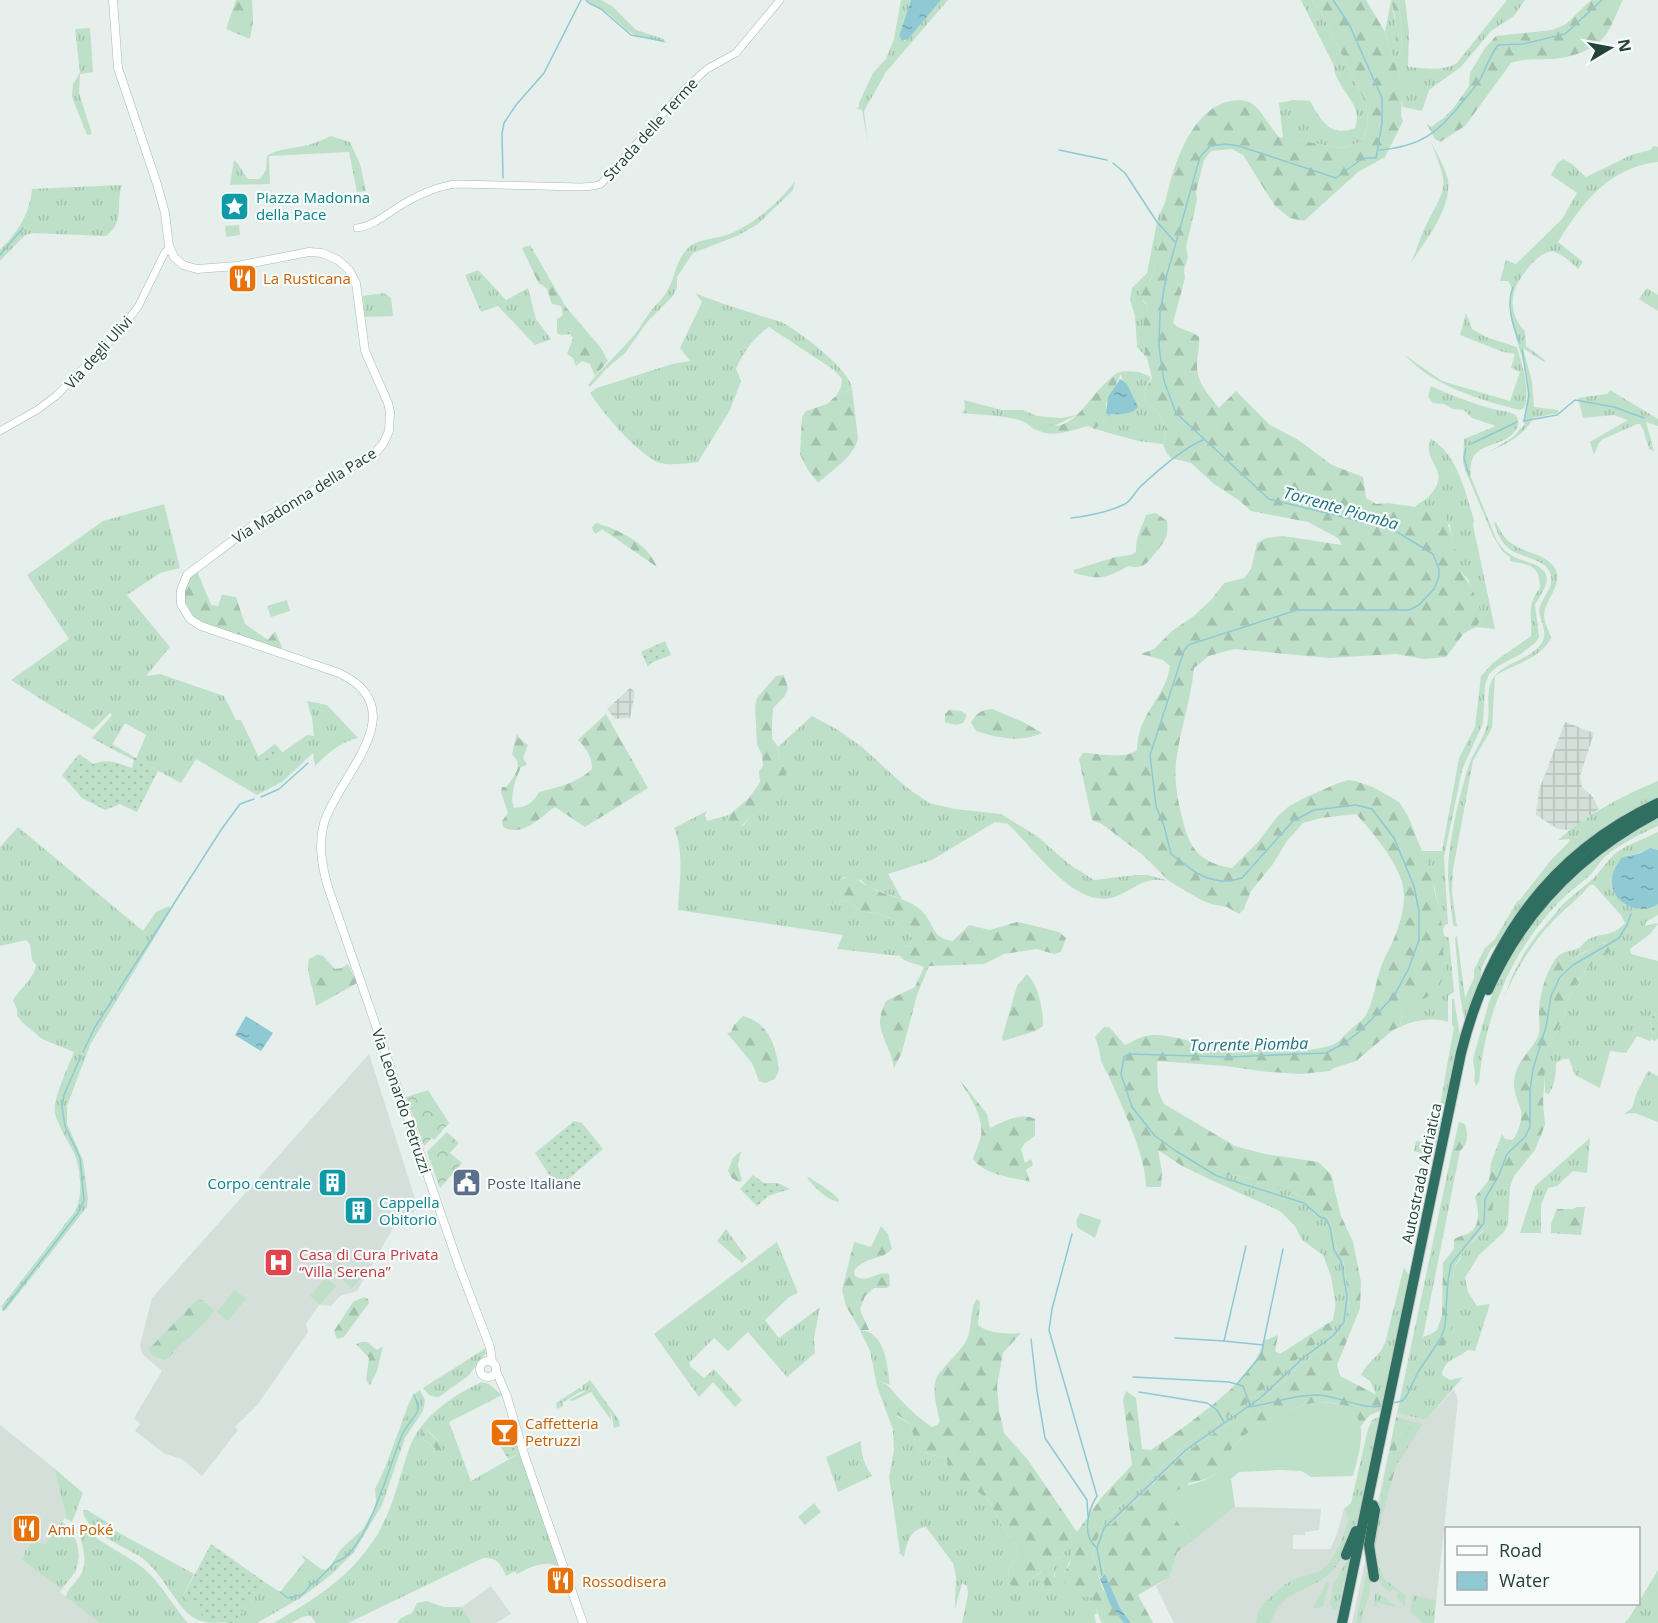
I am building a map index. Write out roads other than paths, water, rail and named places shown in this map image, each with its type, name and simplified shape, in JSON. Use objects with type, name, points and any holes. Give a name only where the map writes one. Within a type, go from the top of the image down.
[{"type":"highway","name":"Autostrada Adriatica","points":[[1349,1623],[1461,1053],[1477,997],[1493,961],[1527,908],[1560,870],[1604,834],[1658,802]]},
{"type":"highway","name":"Autostrada Adriatica","points":[[1342,1623],[1467,1054],[1481,1007],[1490,984],[1518,934],[1559,883],[1603,845],[1658,812]]},
{"type":"highway","points":[[1346,1555],[1357,1527],[1365,1493],[1371,1485]]},
{"type":"highway","points":[[1373,1505],[1375,1510],[1369,1550],[1374,1577]]},
{"type":"main road","points":[[113,0],[117,64],[158,186],[165,213],[170,249]]},
{"type":"main road","name":"Via Madonna della Pace","points":[[170,249],[183,265],[197,269],[247,264],[309,252],[322,253],[341,262],[354,279],[358,291],[365,351],[390,412],[389,431],[383,444],[368,458],[296,501],[267,515],[226,544],[187,575],[182,585],[180,599],[186,614],[201,626],[348,678],[363,692],[372,715]]},
{"type":"main road","name":"Via Leonardo Petruzzi","points":[[372,715],[372,731],[367,746],[331,807],[322,837],[324,871],[484,1335],[489,1361]]},
{"type":"main road","points":[[506,1399],[496,1366],[489,1361],[480,1365],[479,1372],[484,1377],[489,1377],[506,1399],[583,1623]]},
{"type":"main road","points":[[489,1377],[496,1371]]},
{"type":"street","name":"Strada delle Terme","points":[[357,228],[369,225],[418,195],[443,186],[457,184],[581,187],[601,183],[685,89],[707,69],[735,53],[780,0]]},
{"type":"street","name":"Via degli Ulivi","points":[[0,431],[37,410],[56,396],[116,335],[138,307],[165,252],[170,249]]},
{"type":"water","points":[[911,0],[941,0],[908,39],[902,41],[899,36]]},
{"type":"water","points":[[1120,379],[1127,384],[1138,407],[1127,413],[1106,414],[1108,397]]},
{"type":"water","points":[[1650,848],[1658,850],[1658,904],[1643,909],[1628,906],[1616,895],[1613,888],[1613,874],[1621,858]]},
{"type":"water","points":[[246,1016],[273,1033],[261,1051],[235,1035]]},
{"type":"water","points":[[1105,1574],[1120,1608],[1131,1623],[1124,1623],[1110,1604],[1100,1579]]},
{"type":"waterway","points":[[503,178],[504,123],[516,105],[544,73],[581,0]]},
{"type":"waterway","points":[[586,0],[601,9],[631,35],[663,41]]},
{"type":"waterway","name":"Torrente Piomba","points":[[1102,1575],[1097,1548],[1104,1528],[1187,1449],[1259,1399],[1303,1358],[1334,1335],[1344,1322],[1347,1296],[1341,1261],[1334,1250],[1330,1227],[1326,1219],[1320,1217],[1304,1203],[1217,1176],[1155,1136],[1132,1107],[1121,1074],[1124,1057],[1129,1054],[1228,1057],[1326,1053],[1359,1032],[1394,996],[1408,970],[1419,940],[1419,912],[1414,886],[1394,838],[1372,809],[1356,805],[1314,810],[1293,821],[1242,878],[1230,881],[1207,878],[1171,854],[1156,806],[1150,755],[1184,651],[1188,645],[1297,610],[1409,610],[1419,605],[1434,589],[1439,577],[1439,569],[1433,554],[1392,529],[1269,499],[1176,413],[1164,381],[1159,347],[1160,313],[1166,278],[1200,157],[1210,146],[1226,144],[1239,146],[1336,178],[1363,158],[1376,158],[1382,123],[1382,98],[1349,24],[1333,0]]},
{"type":"waterway","points":[[1379,150],[1418,141],[1437,129],[1477,84],[1498,45],[1523,44],[1565,34],[1602,0]]},
{"type":"waterway","points":[[1059,150],[1107,160]]},
{"type":"waterway","points":[[1113,163],[1125,173],[1157,222],[1175,242]]},
{"type":"waterway","points":[[0,255],[23,228]]},
{"type":"waterway","points":[[1513,287],[1510,308],[1520,343]]},
{"type":"waterway","points":[[1522,349],[1529,395],[1524,421]]},
{"type":"waterway","points":[[1524,421],[1557,415],[1575,400],[1614,407],[1644,418]]},
{"type":"waterway","points":[[1471,444],[1517,422]]},
{"type":"waterway","points":[[1071,518],[1098,513],[1125,504],[1162,468],[1203,440]]},
{"type":"waterway","points":[[1466,448],[1464,458],[1468,472]]},
{"type":"waterway","points":[[261,797],[279,789],[308,763]]},
{"type":"waterway","points":[[118,991],[221,830],[240,804],[254,799]]},
{"type":"waterway","points":[[1393,1403],[1402,1401],[1406,1397],[1418,1372],[1441,1338],[1445,1326],[1451,1264],[1484,1223],[1485,1199],[1499,1175],[1507,1154],[1525,1137],[1530,1127],[1530,1090],[1533,1069],[1546,1027],[1551,996],[1560,977],[1573,965],[1619,938],[1631,914]]},
{"type":"waterway","points":[[83,1052],[95,1027],[116,994]]},
{"type":"waterway","points":[[3,1310],[78,1213],[84,1200],[80,1158],[65,1126],[62,1107],[64,1095],[81,1056]]},
{"type":"waterway","points":[[1072,1234],[1052,1309],[1049,1330],[1097,1496],[1091,1508],[1088,1523],[1089,1537],[1097,1548]]},
{"type":"waterway","points":[[1237,1384],[1262,1354],[1263,1345],[1224,1341],[1246,1246]]},
{"type":"waterway","points":[[1263,1345],[1283,1249]]},
{"type":"waterway","points":[[1175,1338],[1224,1341]]},
{"type":"waterway","points":[[1031,1339],[1045,1438],[1087,1500],[1088,1516]]},
{"type":"waterway","points":[[1133,1377],[1229,1382],[1243,1386],[1250,1405]]},
{"type":"waterway","points":[[1139,1392],[1207,1403],[1217,1410],[1224,1422]]},
{"type":"waterway","points":[[280,1592],[288,1598],[301,1595],[357,1544],[376,1507],[403,1432],[418,1410],[414,1395]]},
{"type":"waterway","points":[[1249,1407],[1301,1396],[1318,1395],[1358,1405],[1382,1406]]},
{"type":"place","name":"Piazza Madonna della Pace","points":[[235,206]]},
{"type":"place","name":"La Rusticana","points":[[242,278]]},
{"type":"place","name":"Corpo centrale","points":[[332,1183]]},
{"type":"place","name":"Poste Italiane","points":[[466,1183]]},
{"type":"place","name":"Cappella Obitorio","points":[[358,1211]]},
{"type":"place","name":"Casa di Cura Privata “Villa Serena”","points":[[278,1263]]},
{"type":"place","name":"Caffetteria Petruzzi","points":[[504,1432]]},
{"type":"place","name":"Ami Poké","points":[[27,1529]]},
{"type":"place","name":"Rossodisera","points":[[561,1581]]}]
